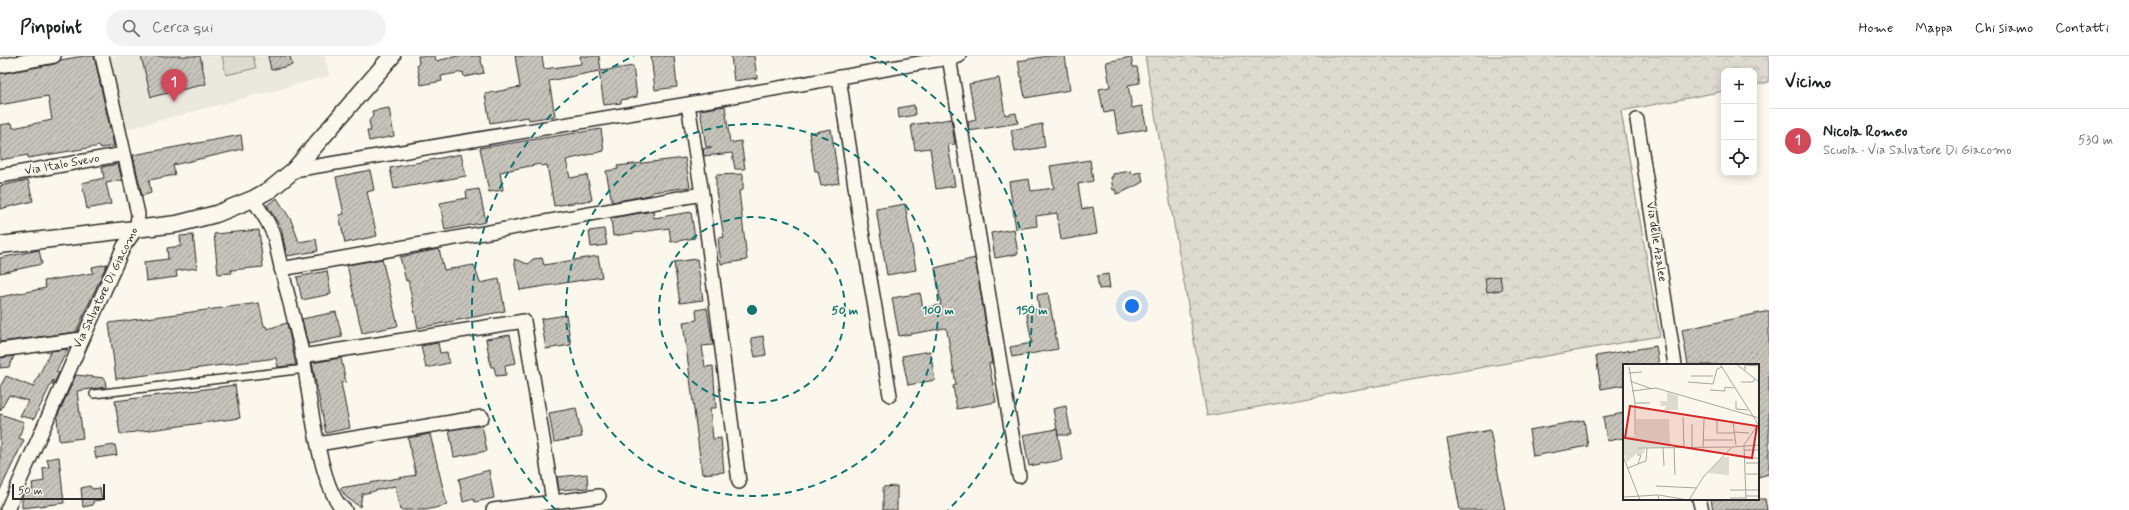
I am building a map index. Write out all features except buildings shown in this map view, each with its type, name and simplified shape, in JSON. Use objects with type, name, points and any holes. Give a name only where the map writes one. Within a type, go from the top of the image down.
[{"type":"street","points":[[0,66],[54,56]]},
{"type":"street","name":"Via Salvatore Di Giacomo","points":[[6,510],[124,246],[137,228],[138,214],[102,56]]},
{"type":"street","points":[[0,245],[177,224],[196,220],[253,200],[271,189],[294,170],[392,56]]},
{"type":"street","points":[[294,170],[688,104],[954,57],[1019,476]]},
{"type":"street","points":[[839,77],[860,220],[890,396]]},
{"type":"street","points":[[688,104],[702,194],[739,482]]},
{"type":"street","name":"Via delle Azalee","points":[[1637,120],[1675,364]]},
{"type":"street","name":"Via Italo Svevo","points":[[0,176],[124,154]]},
{"type":"street","points":[[281,269],[702,194]]},
{"type":"street","points":[[253,200],[267,221],[274,235],[305,369],[318,444],[331,492],[345,510]]},
{"type":"street","points":[[302,356],[524,321],[553,501]]},
{"type":"street","points":[[0,350],[82,338]]},
{"type":"street","points":[[318,444],[482,417]]},
{"type":"street","points":[[493,510],[599,496]]},
{"type":"street","points":[[1699,500],[1702,510]]},
{"type":"lane","points":[[94,394],[305,369]]},
{"type":"shaded area","points":[[109,56],[325,56],[329,76],[126,129]]},
{"type":"green space","points":[[222,56],[253,56],[256,68],[226,75]]},
{"type":"green space","points":[[1145,56],[1769,56],[1769,82],[1757,84],[1757,68],[1721,68],[1721,92],[1621,111],[1660,336],[1207,416]]},
{"type":"place","name":"Nicola Romeo","points":[[174,102]]}]
